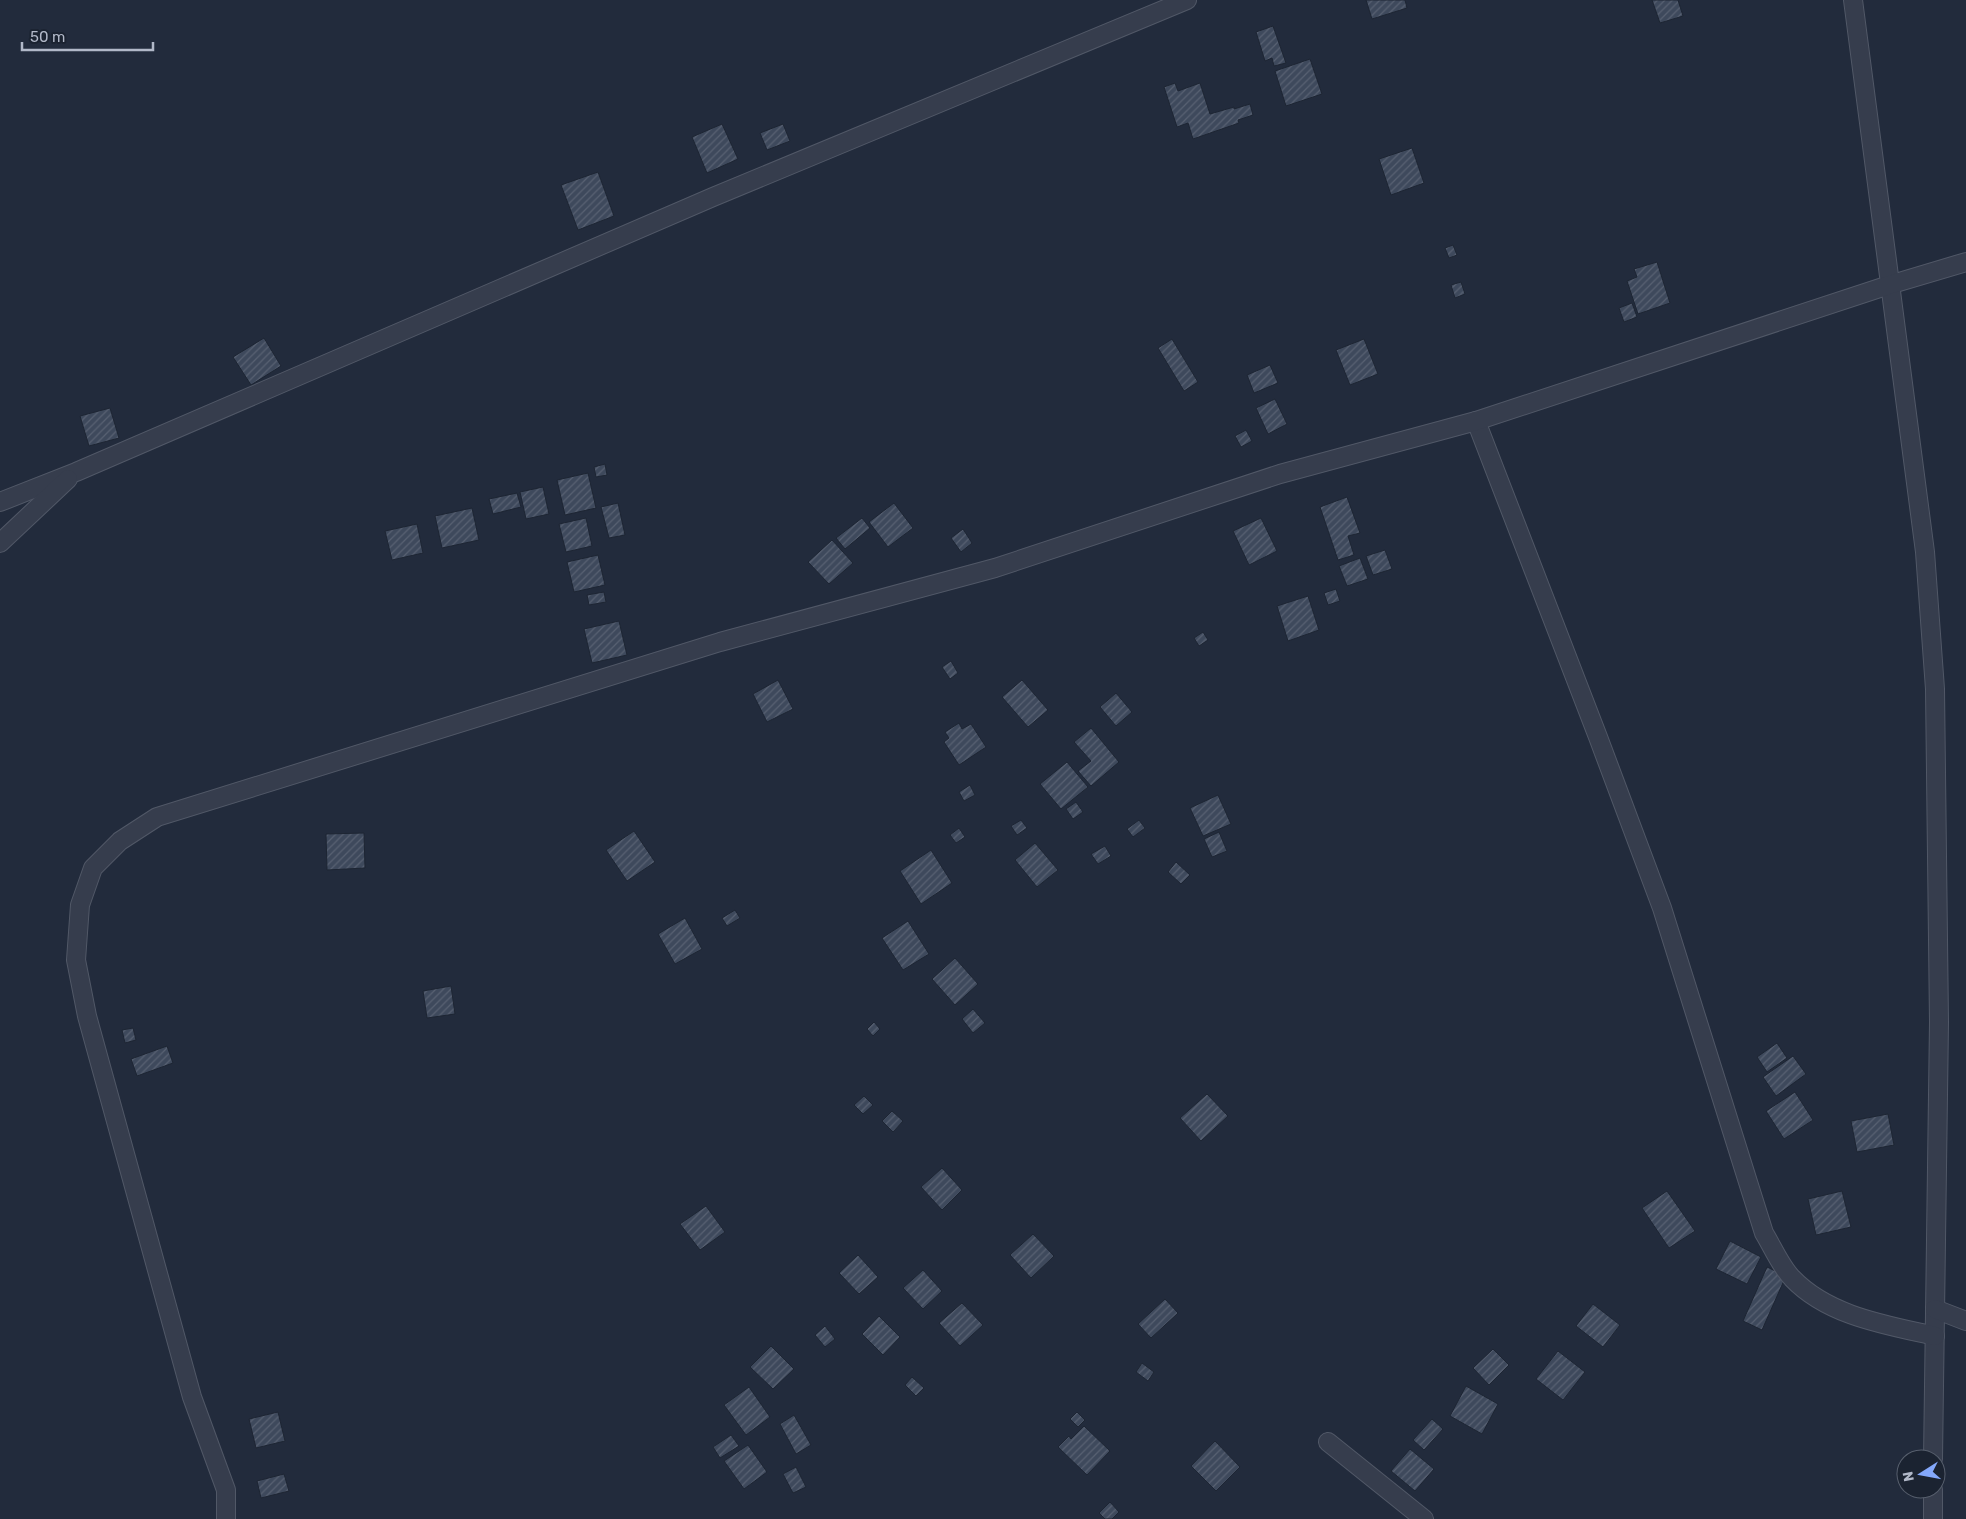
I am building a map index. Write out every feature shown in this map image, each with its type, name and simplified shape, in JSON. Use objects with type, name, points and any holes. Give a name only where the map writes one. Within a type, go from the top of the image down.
[{"type":"street","points":[[0,502],[76,472],[713,197],[1186,0]]},
{"type":"street","points":[[1853,0],[1925,552],[1935,689],[1939,1022],[1933,1449]]},
{"type":"street","points":[[226,1519],[226,1490],[192,1397],[87,1016],[76,960],[80,904],[93,868],[120,841],[156,817],[720,642],[995,568],[1280,474],[1476,421],[1889,285],[1966,262]]},
{"type":"street","points":[[1476,421],[1662,908],[1764,1233],[1791,1278],[1819,1301],[1871,1321],[1935,1336]]},
{"type":"street","points":[[0,542],[76,472]]},
{"type":"street","points":[[1935,1309],[1966,1321]]},
{"type":"street","points":[[1328,1442],[1424,1519]]},
{"type":"street","points":[[1933,1499],[1933,1519]]},
{"type":"building","points":[[1366,0],[1405,0],[1407,8],[1372,19]]},
{"type":"building","points":[[1652,0],[1678,0],[1683,16],[1660,23]]},
{"type":"building","points":[[1273,26],[1286,63],[1274,66],[1272,58],[1265,61],[1256,32]]},
{"type":"building","points":[[1310,59],[1322,94],[1286,106],[1275,71]]},
{"type":"building","points":[[1175,83],[1178,91],[1200,83],[1210,114],[1250,104],[1253,115],[1238,120],[1239,123],[1193,139],[1188,123],[1177,127],[1164,87]]},
{"type":"building","points":[[722,124],[738,159],[707,173],[692,137]]},
{"type":"building","points":[[783,124],[790,141],[767,150],[760,133]]},
{"type":"building","points":[[1412,148],[1424,183],[1391,195],[1379,159]]},
{"type":"building","points":[[598,172],[614,216],[578,230],[561,185]]},
{"type":"building","points":[[1453,245],[1457,255],[1449,258],[1445,248]]},
{"type":"building","points":[[1657,262],[1670,303],[1638,314],[1627,281],[1637,277],[1634,269]]},
{"type":"building","points":[[1461,282],[1465,294],[1455,298],[1451,285]]},
{"type":"building","points":[[1632,303],[1637,317],[1624,322],[1619,308]]},
{"type":"building","points":[[264,338],[281,366],[251,385],[233,357]]},
{"type":"building","points":[[1172,339],[1198,382],[1184,391],[1158,348]]},
{"type":"building","points":[[1364,339],[1378,374],[1350,385],[1336,350]]},
{"type":"building","points":[[1270,365],[1278,383],[1254,393],[1247,375]]},
{"type":"building","points":[[1275,399],[1287,424],[1268,434],[1256,408]]},
{"type":"building","points":[[110,408],[119,438],[89,446],[80,416]]},
{"type":"building","points":[[1246,430],[1252,441],[1241,447],[1235,436]]},
{"type":"building","points":[[605,464],[607,475],[596,477],[594,467]]},
{"type":"building","points":[[588,473],[596,508],[565,515],[557,480]]},
{"type":"building","points":[[543,487],[549,514],[526,519],[520,492]]},
{"type":"building","points":[[517,493],[521,507],[493,514],[489,499]]},
{"type":"building","points":[[1347,497],[1360,533],[1348,536],[1354,555],[1338,560],[1320,507]]},
{"type":"building","points":[[618,503],[625,535],[609,538],[601,507]]},
{"type":"building","points":[[894,503],[913,528],[888,547],[869,522]]},
{"type":"building","points":[[472,508],[479,540],[442,548],[435,516]]},
{"type":"building","points":[[586,518],[592,546],[566,552],[559,524]]},
{"type":"building","points":[[862,518],[870,528],[845,549],[836,538]]},
{"type":"building","points":[[1261,518],[1277,551],[1249,565],[1233,531]]},
{"type":"building","points":[[417,524],[423,553],[392,560],[385,531]]},
{"type":"building","points":[[963,529],[972,543],[961,552],[951,538]]},
{"type":"building","points":[[832,540],[853,563],[829,584],[808,562]]},
{"type":"building","points":[[1385,550],[1392,569],[1373,575],[1366,556]]},
{"type":"building","points":[[598,555],[605,585],[574,592],[567,562]]},
{"type":"building","points":[[1360,558],[1368,579],[1347,586],[1339,566]]},
{"type":"building","points":[[1336,589],[1340,601],[1328,605],[1324,593]]},
{"type":"building","points":[[604,592],[606,602],[589,605],[587,595]]},
{"type":"building","points":[[1308,596],[1319,630],[1288,641],[1277,606]]},
{"type":"building","points":[[619,621],[627,655],[592,663],[584,629]]},
{"type":"building","points":[[1203,632],[1208,640],[1199,646],[1194,638]]},
{"type":"building","points":[[951,661],[958,673],[950,679],[942,667]]},
{"type":"building","points":[[778,680],[793,709],[767,722],[753,694]]},
{"type":"building","points":[[1022,680],[1048,710],[1028,727],[1002,697]]},
{"type":"building","points":[[1116,693],[1132,712],[1116,726],[1100,707]]},
{"type":"building","points":[[959,723],[962,729],[971,724],[986,747],[959,765],[944,742],[949,738],[945,732]]},
{"type":"building","points":[[1091,728],[1119,762],[1091,786],[1078,771],[1091,761],[1074,742]]},
{"type":"building","points":[[1067,762],[1088,787],[1061,809],[1040,784]]},
{"type":"building","points":[[970,785],[975,795],[964,801],[959,792]]},
{"type":"building","points":[[1218,795],[1231,824],[1203,836],[1190,808]]},
{"type":"building","points":[[1076,802],[1083,812],[1073,819],[1066,809]]},
{"type":"building","points":[[1021,820],[1027,828],[1017,835],[1011,826]]},
{"type":"building","points":[[1139,820],[1145,828],[1133,837],[1127,829]]},
{"type":"building","points":[[959,828],[965,837],[956,843],[950,835]]},
{"type":"building","points":[[634,831],[655,862],[627,881],[606,850]]},
{"type":"building","points":[[1219,832],[1227,851],[1212,857],[1204,839]]},
{"type":"building","points":[[364,833],[365,868],[327,870],[326,834]]},
{"type":"building","points":[[1035,843],[1058,870],[1037,887],[1015,860]]},
{"type":"building","points":[[1105,846],[1111,856],[1098,864],[1091,854]]},
{"type":"building","points":[[931,850],[952,883],[921,904],[900,871]]},
{"type":"building","points":[[1176,862],[1190,875],[1181,884],[1168,872]]},
{"type":"building","points":[[735,910],[740,918],[727,926],[722,918]]},
{"type":"building","points":[[685,918],[702,949],[675,964],[658,934]]},
{"type":"building","points":[[908,921],[929,954],[903,970],[882,938]]},
{"type":"building","points":[[955,958],[978,984],[955,1005],[932,979]]},
{"type":"building","points":[[451,986],[455,1014],[427,1018],[423,991]]},
{"type":"building","points":[[973,1009],[985,1023],[973,1033],[962,1019]]},
{"type":"building","points":[[874,1022],[880,1029],[873,1036],[867,1029]]},
{"type":"building","points":[[133,1028],[136,1040],[125,1043],[122,1030]]},
{"type":"building","points":[[1777,1043],[1787,1058],[1767,1072],[1757,1057]]},
{"type":"building","points":[[167,1046],[173,1063],[137,1076],[131,1059]]},
{"type":"building","points":[[1793,1056],[1806,1074],[1776,1096],[1763,1077]]},
{"type":"building","points":[[1795,1092],[1813,1120],[1784,1139],[1766,1111]]},
{"type":"building","points":[[1207,1094],[1228,1116],[1201,1141],[1180,1118]]},
{"type":"building","points":[[864,1096],[873,1105],[863,1114],[854,1105]]},
{"type":"building","points":[[892,1111],[903,1121],[893,1132],[882,1121]]},
{"type":"building","points":[[1888,1114],[1894,1145],[1857,1152],[1851,1121]]},
{"type":"building","points":[[942,1168],[962,1190],[942,1210],[921,1187]]},
{"type":"building","points":[[1667,1191],[1695,1231],[1669,1248],[1642,1208]]},
{"type":"building","points":[[1842,1191],[1851,1227],[1816,1235],[1808,1199]]},
{"type":"building","points":[[706,1206],[725,1232],[700,1250],[680,1224]]},
{"type":"building","points":[[1033,1234],[1054,1256],[1031,1278],[1010,1255]]},
{"type":"building","points":[[1730,1241],[1761,1257],[1747,1284],[1716,1269]]},
{"type":"building","points":[[858,1255],[878,1277],[859,1294],[839,1273]]},
{"type":"building","points":[[1767,1267],[1786,1276],[1762,1330],[1743,1321]]},
{"type":"building","points":[[923,1270],[942,1291],[923,1309],[903,1288]]},
{"type":"building","points":[[1165,1299],[1178,1313],[1151,1338],[1138,1324]]},
{"type":"building","points":[[962,1303],[983,1325],[960,1346],[939,1323]]},
{"type":"building","points":[[1593,1304],[1620,1325],[1603,1347],[1576,1326]]},
{"type":"building","points":[[879,1316],[900,1337],[883,1355],[862,1334]]},
{"type":"building","points":[[825,1326],[835,1339],[825,1347],[815,1335]]},
{"type":"building","points":[[771,1346],[794,1369],[773,1389],[750,1367]]},
{"type":"building","points":[[1493,1349],[1509,1365],[1489,1385],[1473,1368]]},
{"type":"building","points":[[1558,1351],[1585,1372],[1563,1400],[1536,1379]]},
{"type":"building","points":[[1142,1363],[1154,1372],[1148,1381],[1136,1372]]},
{"type":"building","points":[[912,1377],[924,1388],[916,1396],[905,1385]]},
{"type":"building","points":[[1466,1386],[1498,1404],[1482,1434],[1450,1416]]},
{"type":"building","points":[[749,1387],[770,1417],[746,1435],[724,1405]]},
{"type":"building","points":[[278,1412],[285,1441],[256,1448],[249,1419]]},
{"type":"building","points":[[1077,1412],[1085,1420],[1078,1427],[1070,1419]]},
{"type":"building","points":[[794,1415],[811,1445],[796,1454],[780,1424]]},
{"type":"building","points":[[1432,1419],[1443,1429],[1424,1450],[1413,1440]]},
{"type":"building","points":[[1084,1426],[1110,1451],[1087,1475],[1058,1447],[1069,1436],[1071,1439]]},
{"type":"building","points":[[731,1435],[739,1446],[720,1458],[713,1447]]},
{"type":"building","points":[[1215,1441],[1240,1467],[1216,1491],[1191,1466]]},
{"type":"building","points":[[748,1445],[767,1472],[744,1489],[724,1461]]},
{"type":"building","points":[[1410,1449],[1434,1469],[1415,1491],[1391,1471]]},
{"type":"building","points":[[796,1467],[806,1487],[793,1493],[783,1474]]},
{"type":"building","points":[[284,1474],[289,1491],[261,1498],[257,1481]]},
{"type":"building","points":[[1110,1502],[1119,1512],[1112,1519],[1105,1519],[1099,1513]]}]
